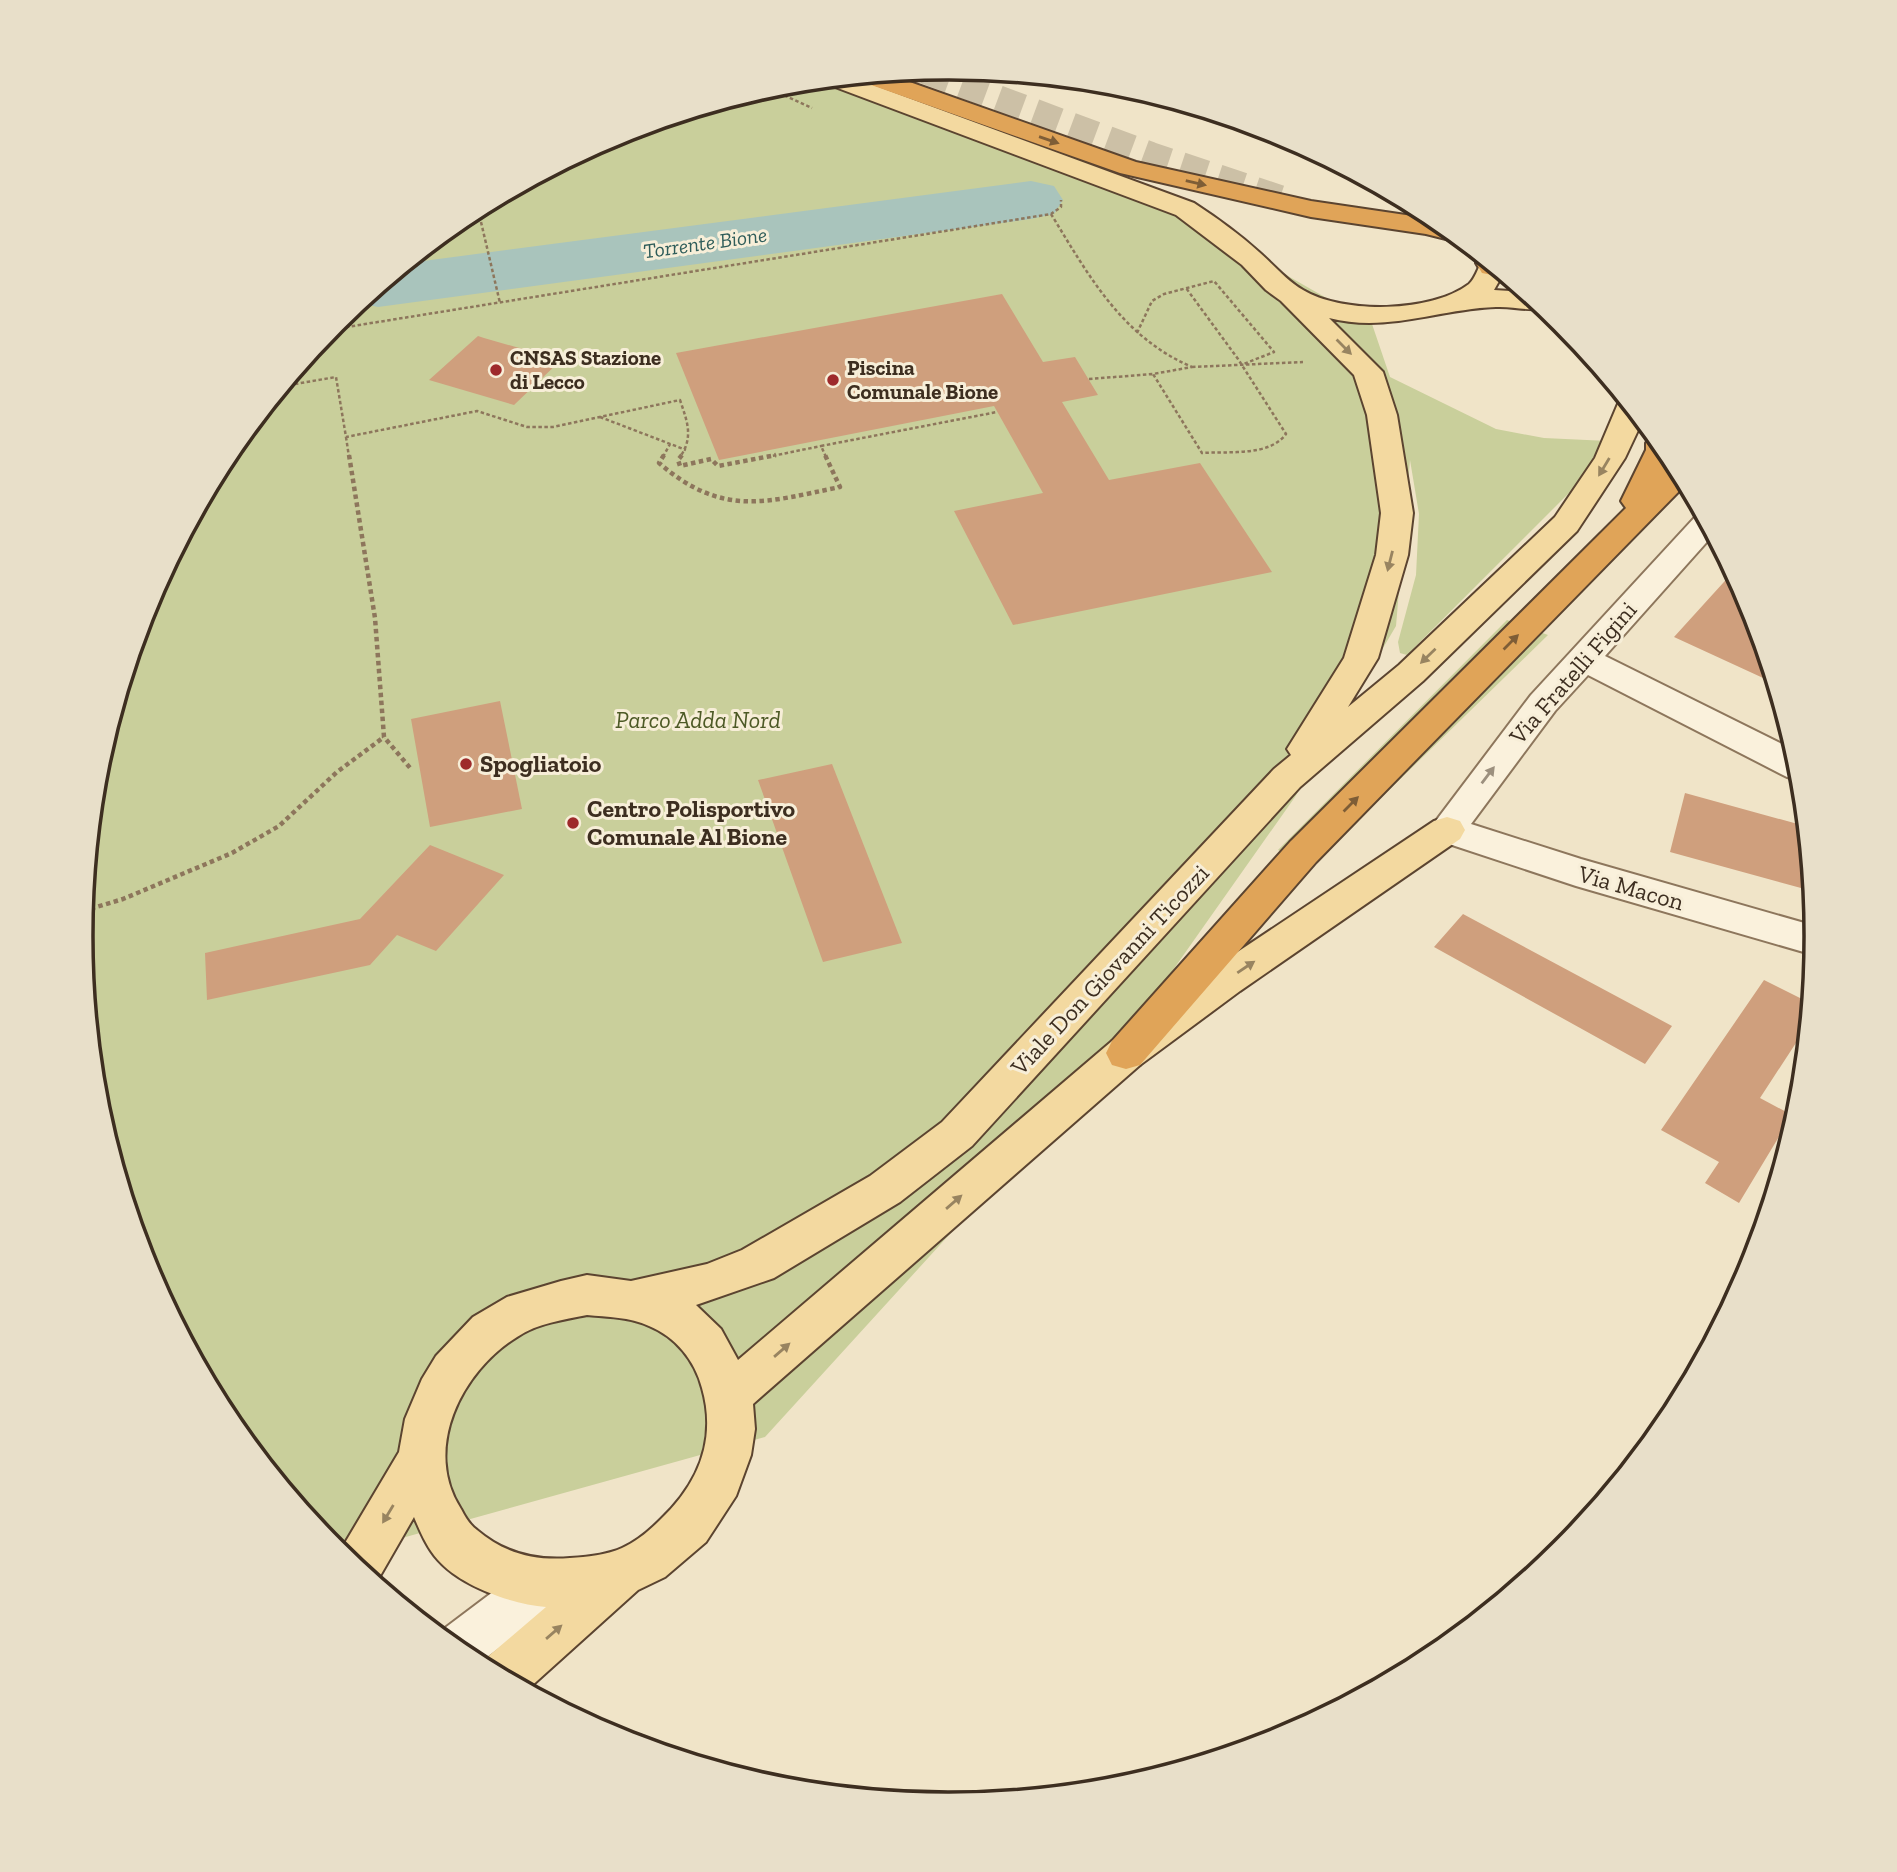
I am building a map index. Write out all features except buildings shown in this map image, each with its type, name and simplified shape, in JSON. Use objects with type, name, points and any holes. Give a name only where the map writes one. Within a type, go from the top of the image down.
[{"type":"highway","points":[[888,83],[1129,168],[1311,209],[1425,226]]},
{"type":"highway","points":[[1622,531],[1648,480],[1656,456]]},
{"type":"highway","points":[[1126,1053],[1303,852],[1672,480]]},
{"type":"main road","points":[[855,86],[1185,209],[1219,230],[1368,372],[1382,415],[1392,469],[1396,513],[1392,555],[1361,658],[1287,778]]},
{"type":"main road","points":[[1276,284],[1303,301],[1356,315],[1398,316],[1455,302],[1482,288],[1488,273]]},
{"type":"main road","points":[[1455,302],[1499,298],[1521,300]]},
{"type":"main road","name":"Viale Don Giovanni Ticozzi","points":[[363,1559],[420,1461],[428,1411],[434,1400],[453,1366],[490,1329],[537,1305],[549,1302],[587,1295],[636,1299],[707,1283],[758,1264],[885,1189],[957,1135],[1287,778],[1411,673],[1566,524],[1586,499],[1628,416]]},
{"type":"main road","points":[[730,1395],[1126,1053],[1226,980],[1447,830]]},
{"type":"main road","name":"Viale Don Giovanni Ticozzi","points":[[420,1461],[430,1505],[456,1544],[495,1571],[543,1584],[596,1580],[646,1562],[688,1529],[718,1487],[732,1440],[730,1395],[712,1352],[680,1319],[636,1299]]},
{"type":"main road","name":"Viale Don Giovanni Ticozzi","points":[[511,1670],[628,1569]]},
{"type":"street","name":"Via Fratelli Figini","points":[[1447,830],[1542,703],[1701,530]]},
{"type":"street","points":[[1584,659],[1786,761]]},
{"type":"street","name":"Via Macon","points":[[1447,830],[1576,872],[1804,938]]},
{"type":"street","points":[[466,1642],[543,1584]]},
{"type":"path","points":[[785,96],[821,112]]},
{"type":"path","points":[[348,327],[1051,214],[1060,207],[1061,200],[1054,191]]},
{"type":"path","points":[[1051,214],[1109,300],[1137,333],[1167,357],[1192,367]]},
{"type":"path","points":[[481,222],[500,303]]},
{"type":"path","points":[[1137,333],[1152,301],[1164,293],[1214,281],[1274,352],[1241,365]]},
{"type":"path","points":[[1153,374],[1202,453],[1245,451],[1278,444],[1284,440],[1286,434],[1186,288]]},
{"type":"path","points":[[1089,379],[1153,374],[1192,367],[1311,361]]},
{"type":"path","points":[[295,384],[336,377],[375,618],[384,737],[411,769]]},
{"type":"path","points":[[346,437],[477,411],[527,427],[553,427],[680,400],[691,433],[687,451],[678,460],[680,466],[711,459],[719,466],[997,412]]},
{"type":"path","points":[[598,417],[687,451]]},
{"type":"path","points":[[670,444],[659,463],[673,477],[720,499],[758,503],[840,486],[821,446]]},
{"type":"path","points":[[94,908],[123,899],[232,853],[279,826],[337,772],[384,737]]},
{"type":"green space","name":"Parco Adda Nord","points":[[874,84],[897,101],[1130,186],[1372,324],[1390,377],[1496,429],[1544,438],[1608,441],[1615,447],[1407,655],[1400,653],[1398,642],[1416,575],[1419,514],[1410,460],[1396,626],[1295,797],[1113,1055],[765,1437],[355,1551],[305,1500],[237,1411],[181,1314],[158,1263],[138,1211],[109,1103],[95,992],[95,880],[109,769],[122,715],[138,661],[181,558],[237,461],[270,415],[305,372],[344,331],[428,257],[521,195],[570,169],[674,126],[727,110],[782,97]]},
{"type":"green space","points":[[1507,620],[1548,635],[1310,867],[1278,850]]},
{"type":"waterway","name":"Torrente Bione","points":[[394,285],[1031,200]]},
{"type":"tunnel","points":[[949,80],[1151,155],[1292,202]]},
{"type":"place","name":"CNSAS Stazione di Lecco","points":[[496,370]]},
{"type":"place","name":"Piscina Comunale Bione","points":[[833,380]]},
{"type":"place","name":"Spogliatoio","points":[[466,764]]},
{"type":"place","name":"Centro Polisportivo Comunale Al Bione","points":[[573,823]]}]
